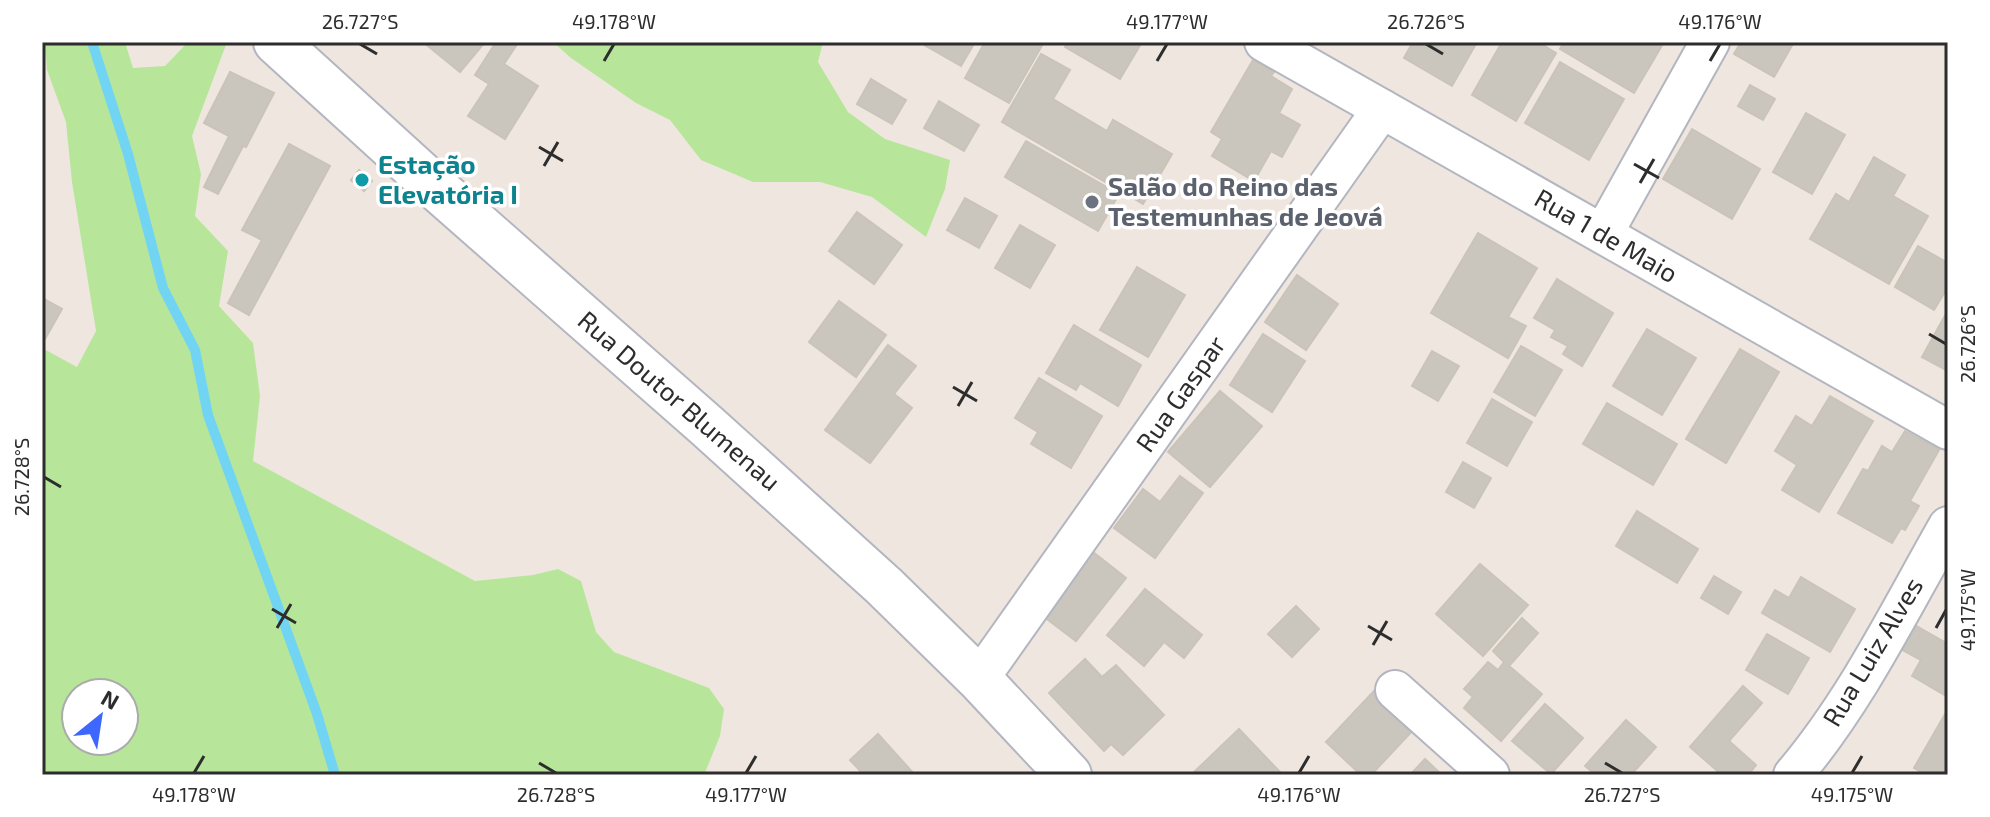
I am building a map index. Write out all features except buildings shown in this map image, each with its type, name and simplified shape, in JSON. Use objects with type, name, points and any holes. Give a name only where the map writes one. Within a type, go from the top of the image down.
[{"type":"street","name":"Rua Doutor Blumenau","points":[[276,42],[884,586],[979,679],[1069,775]]},
{"type":"street","name":"Rua 1 de Maio","points":[[1264,42],[1948,430]]},
{"type":"street","points":[[1603,234],[1710,42]]},
{"type":"street","name":"Rua Gaspar","points":[[979,679],[1382,109]]},
{"type":"street","name":"Rua Luiz Alves","points":[[1793,775],[1859,683],[1948,526]]},
{"type":"street","points":[[1395,690],[1490,775]]},
{"type":"green space","points":[[45,42],[125,42],[133,68],[165,66],[188,42],[227,42],[192,136],[201,174],[195,216],[228,251],[219,306],[253,343],[260,396],[253,461],[475,581],[558,569],[581,581],[596,632],[614,652],[709,688],[724,709],[720,736],[704,775],[42,775],[42,348],[77,367],[96,331],[72,182],[66,122],[47,70]]},
{"type":"green space","points":[[553,42],[823,42],[818,62],[848,112],[885,139],[950,160],[945,189],[926,237],[872,197],[820,182],[753,182],[701,160],[670,120],[636,103]]},
{"type":"waterway","points":[[92,42],[128,154],[163,288],[195,350],[208,415],[317,714],[335,775]]},
{"type":"place","name":"Estação Elevatória I","points":[[362,180]]},
{"type":"place","name":"Salão do Reino das Testemunhas de Jeová","points":[[1092,202]]}]
